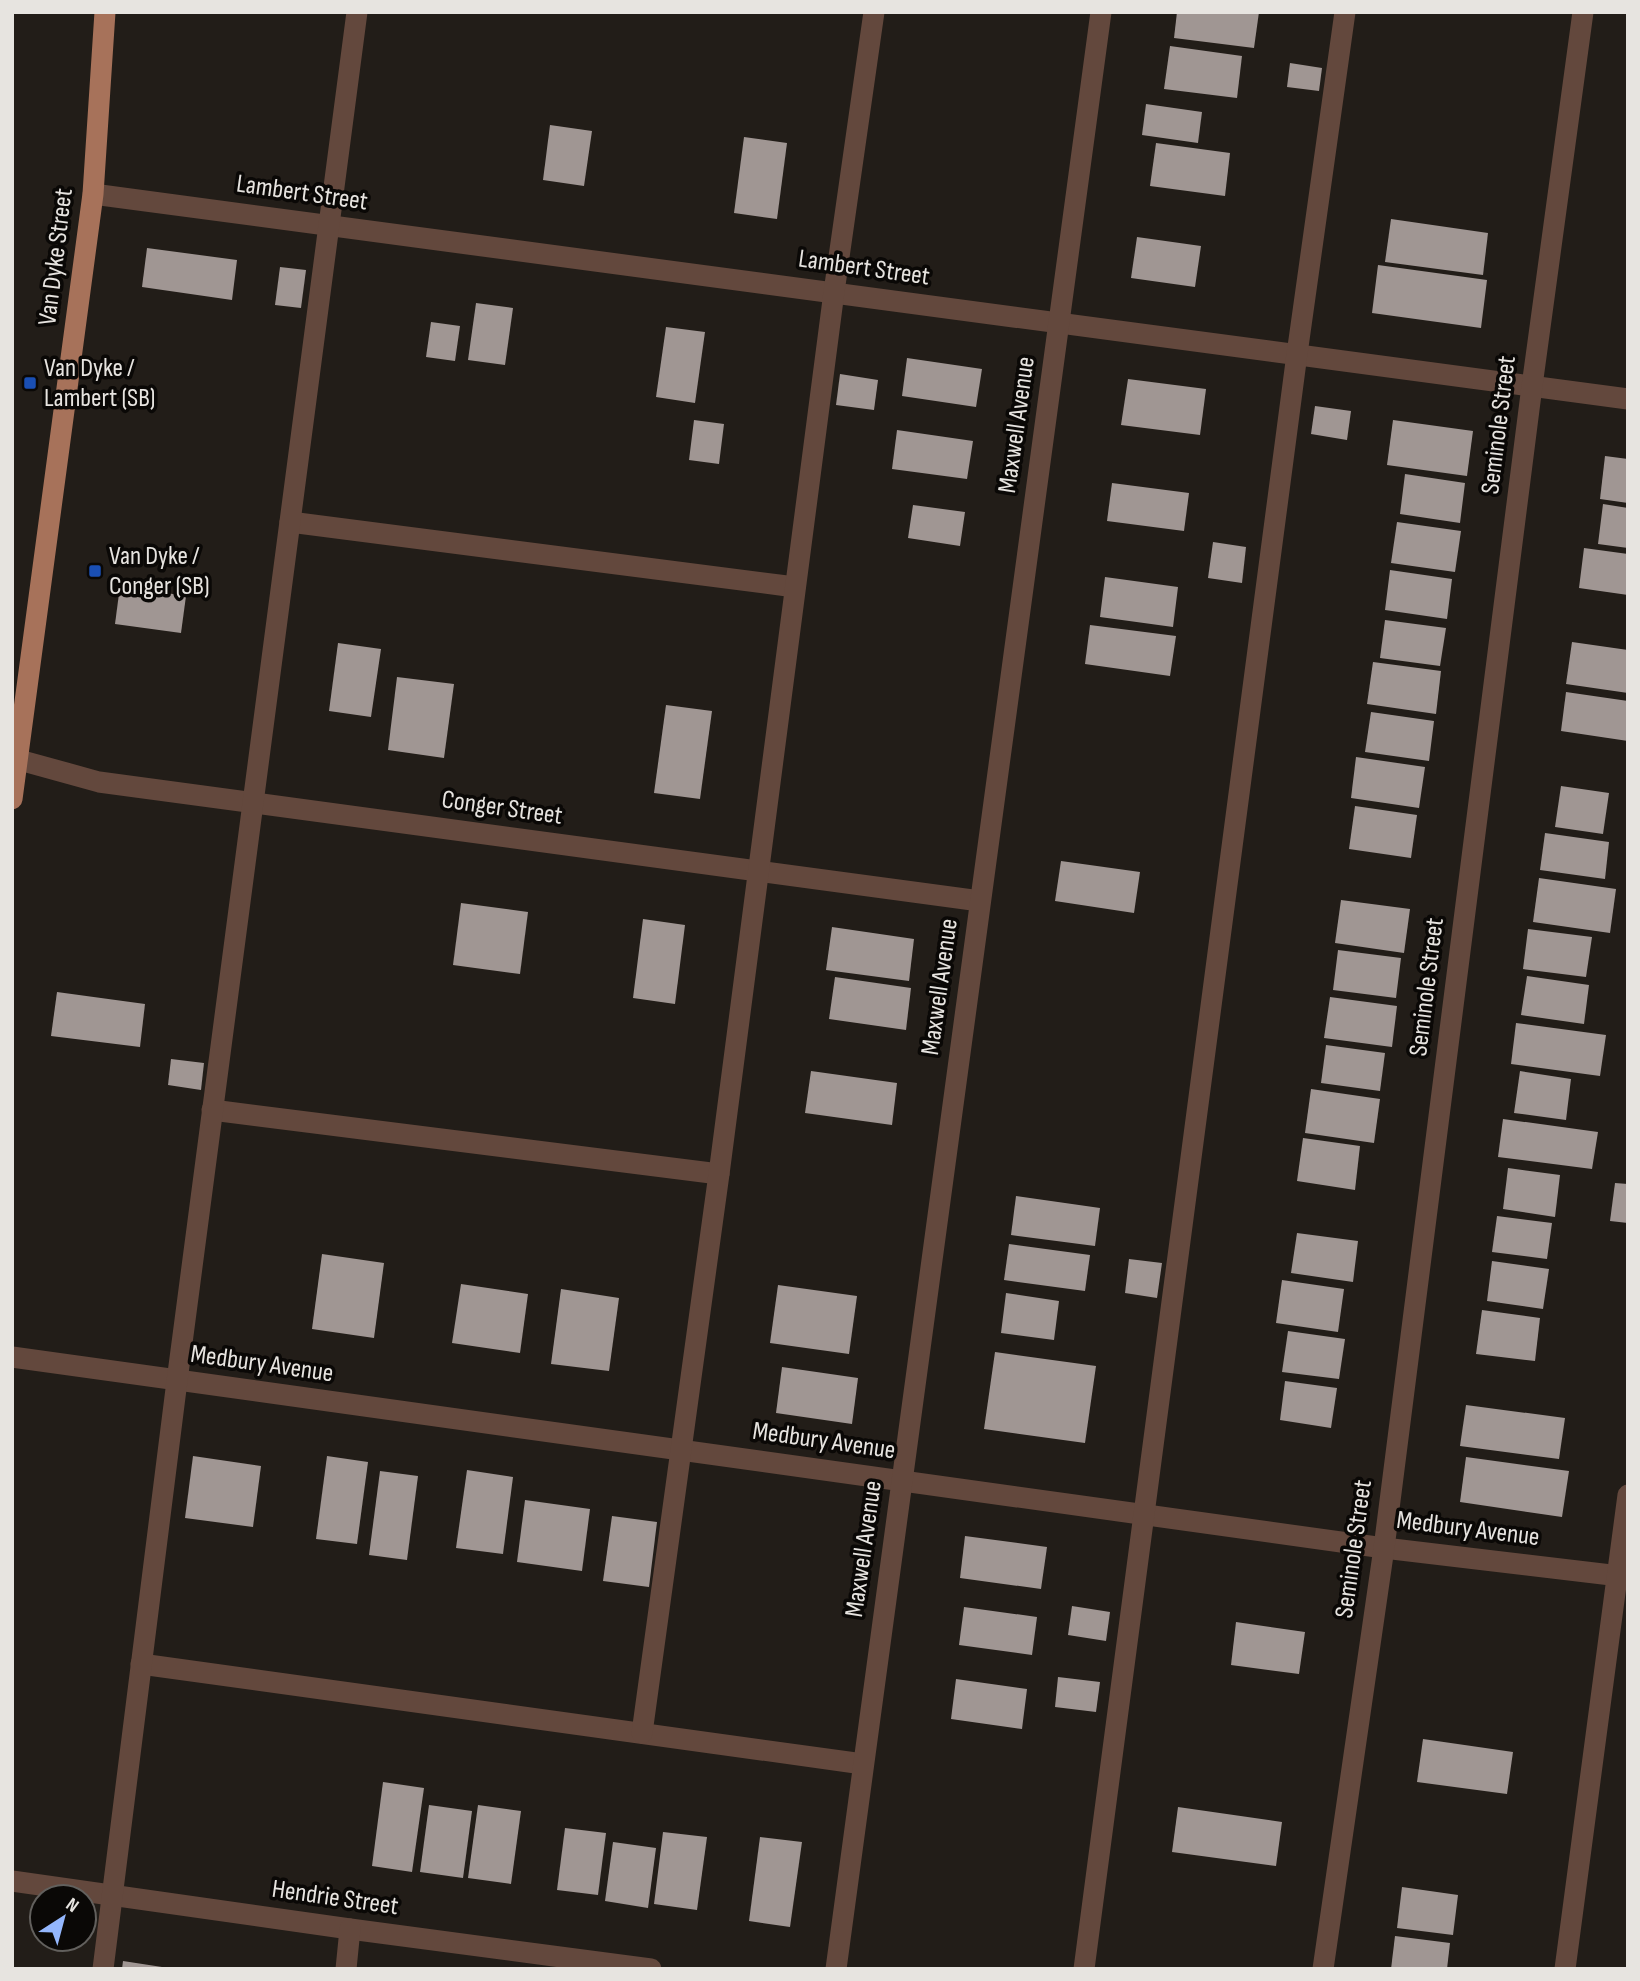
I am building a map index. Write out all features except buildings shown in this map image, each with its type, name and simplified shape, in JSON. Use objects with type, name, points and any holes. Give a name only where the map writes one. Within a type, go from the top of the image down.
[{"type":"main road","name":"Van Dyke Street","points":[[12,799],[15,758],[93,194],[105,12]]},
{"type":"street","points":[[103,1969],[212,1110],[358,12]]},
{"type":"street","points":[[642,1733],[719,1174],[834,292],[874,12]]},
{"type":"street","name":"Maxwell Avenue","points":[[836,1969],[1101,12]]},
{"type":"street","points":[[1084,1969],[1297,354],[1345,12]]},
{"type":"street","name":"Seminole Street","points":[[1323,1969],[1384,1548],[1532,386],[1583,12]]},
{"type":"street","name":"Lambert Street","points":[[93,194],[1628,399]]},
{"type":"street","points":[[290,522],[796,587]]},
{"type":"street","name":"Conger Street","points":[[15,758],[99,782],[981,901]]},
{"type":"street","points":[[212,1110],[719,1174]]},
{"type":"street","name":"Medbury Avenue","points":[[12,1357],[1384,1548],[1622,1576]]},
{"type":"street","points":[[1565,1969],[1622,1576],[1628,1495]]},
{"type":"street","points":[[141,1664],[863,1764]]},
{"type":"street","name":"Hendrie Street","points":[[12,1881],[651,1969]]},
{"type":"street","points":[[346,1969],[350,1929]]},
{"type":"place","name":"Van Dyke / Lambert (SB)","points":[[30,383]]},
{"type":"place","name":"Van Dyke / Conger (SB)","points":[[95,571]]}]
